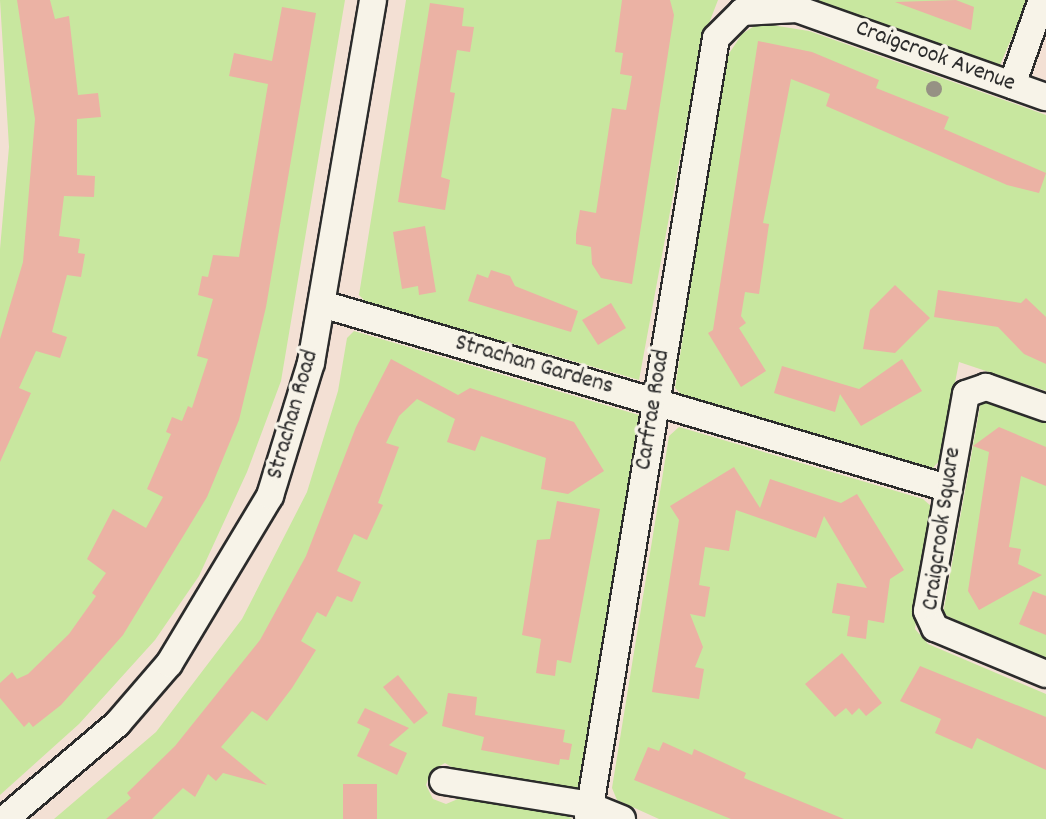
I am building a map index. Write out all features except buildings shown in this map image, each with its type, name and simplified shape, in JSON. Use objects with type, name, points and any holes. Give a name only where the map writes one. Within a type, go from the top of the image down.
[{"type":"street","name":"Strachan Road","points":[[5,819],[144,694],[223,582],[286,460],[322,304],[373,0]]},
{"type":"street","points":[[1012,85],[1042,0]]},
{"type":"street","name":"Craigcrook Avenue","points":[[738,6],[778,8],[814,14],[1046,97]]},
{"type":"street","name":"Carfrae Road","points":[[590,813],[710,54],[738,6]]},
{"type":"street","name":"Strachan Gardens","points":[[322,304],[947,488]]},
{"type":"street","name":"Craigcrook Square","points":[[1046,408],[986,387],[969,390],[947,488],[929,621],[1046,674]]},
{"type":"street","points":[[443,781],[622,819]]},
{"type":"green space","points":[[0,0],[345,0],[281,381],[247,472],[199,576],[155,640],[79,724],[0,795],[0,249],[9,147]]},
{"type":"green space","points":[[406,0],[718,0],[701,44],[639,380],[366,302],[359,295]]},
{"type":"green space","points":[[815,0],[1028,0],[1000,65]]},
{"type":"green space","points":[[759,23],[809,31],[1046,115],[1046,391],[959,362],[940,460],[932,469],[684,397],[675,388],[726,58],[742,34]]},
{"type":"green space","points":[[354,331],[639,415],[579,789],[468,777],[445,763],[431,771],[426,785],[433,799],[446,804],[465,796],[564,813],[572,819],[54,819],[156,732],[242,619],[307,492],[338,391],[347,338]]},
{"type":"green space","points":[[981,401],[1046,423],[1046,661],[943,614]]},
{"type":"green space","points":[[679,427],[923,499],[932,507],[915,629],[928,644],[1046,694],[1046,819],[659,819],[617,800],[612,788],[669,436]]}]
